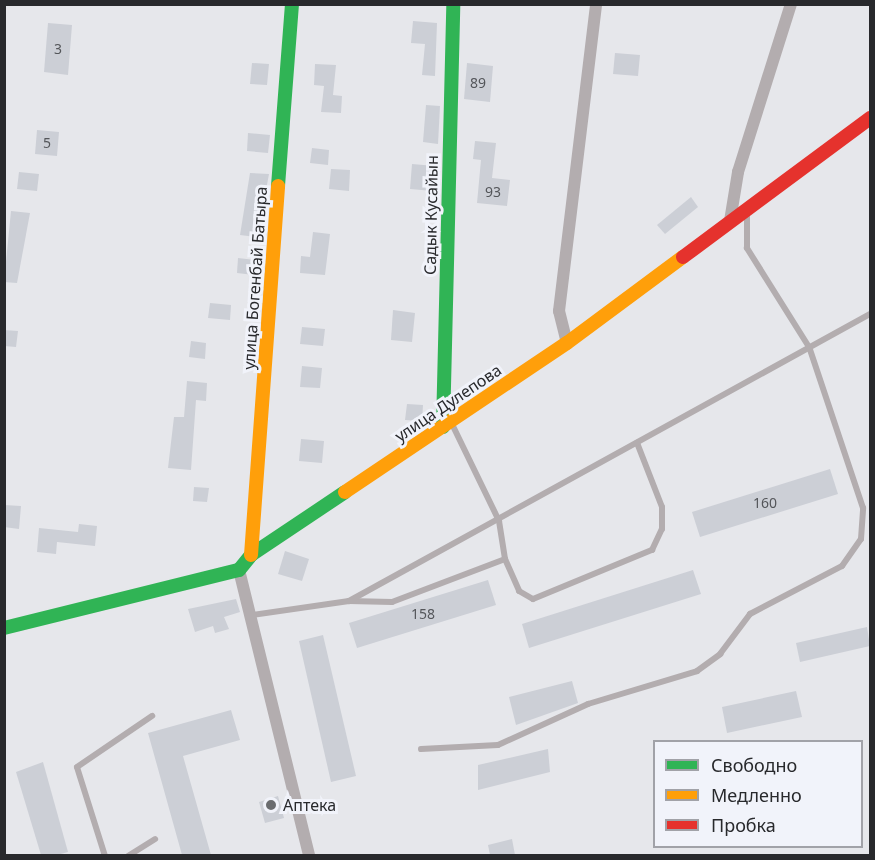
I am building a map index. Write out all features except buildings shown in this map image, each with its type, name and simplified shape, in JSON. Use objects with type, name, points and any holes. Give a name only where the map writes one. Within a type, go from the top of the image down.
[{"type":"street","name":"улица Богенбай Батыра","points":[[251,555],[292,4]]},
{"type":"street","name":"Садык Кусайын","points":[[447,424],[453,4]]},
{"type":"street","points":[[567,343],[559,311],[596,4]]},
{"type":"street","points":[[730,221],[738,172],[791,4]]},
{"type":"street","name":"улица Дулепова","points":[[239,570],[251,555],[567,343],[870,118]]},
{"type":"street","points":[[4,628],[239,570],[252,615],[309,855]]},
{"type":"lane","points":[[422,749],[498,745],[588,704],[697,671],[720,654],[750,614],[842,566],[861,539],[863,508],[809,347],[747,248],[747,209]]},
{"type":"lane","points":[[349,601],[499,521],[870,314]]},
{"type":"lane","points":[[447,424],[499,521],[505,559],[519,591],[533,599],[652,550],[663,529],[662,507],[637,443]]},
{"type":"lane","points":[[252,615],[349,601],[392,602],[505,559]]},
{"type":"lane","points":[[105,855],[76,767],[152,717]]},
{"type":"lane","points":[[128,855],[155,840]]},
{"type":"traffic: fast","points":[[278,186],[292,4]]},
{"type":"traffic: fast","points":[[443,427],[453,4]]},
{"type":"traffic: fast","points":[[4,628],[239,570],[251,555],[345,492]]},
{"type":"traffic: slow","points":[[251,555],[278,186]]},
{"type":"traffic: slow","points":[[345,492],[567,343],[683,257]]},
{"type":"traffic: jam","points":[[683,257],[870,118]]},
{"type":"place","name":"Аптека","points":[[271,805]]}]
